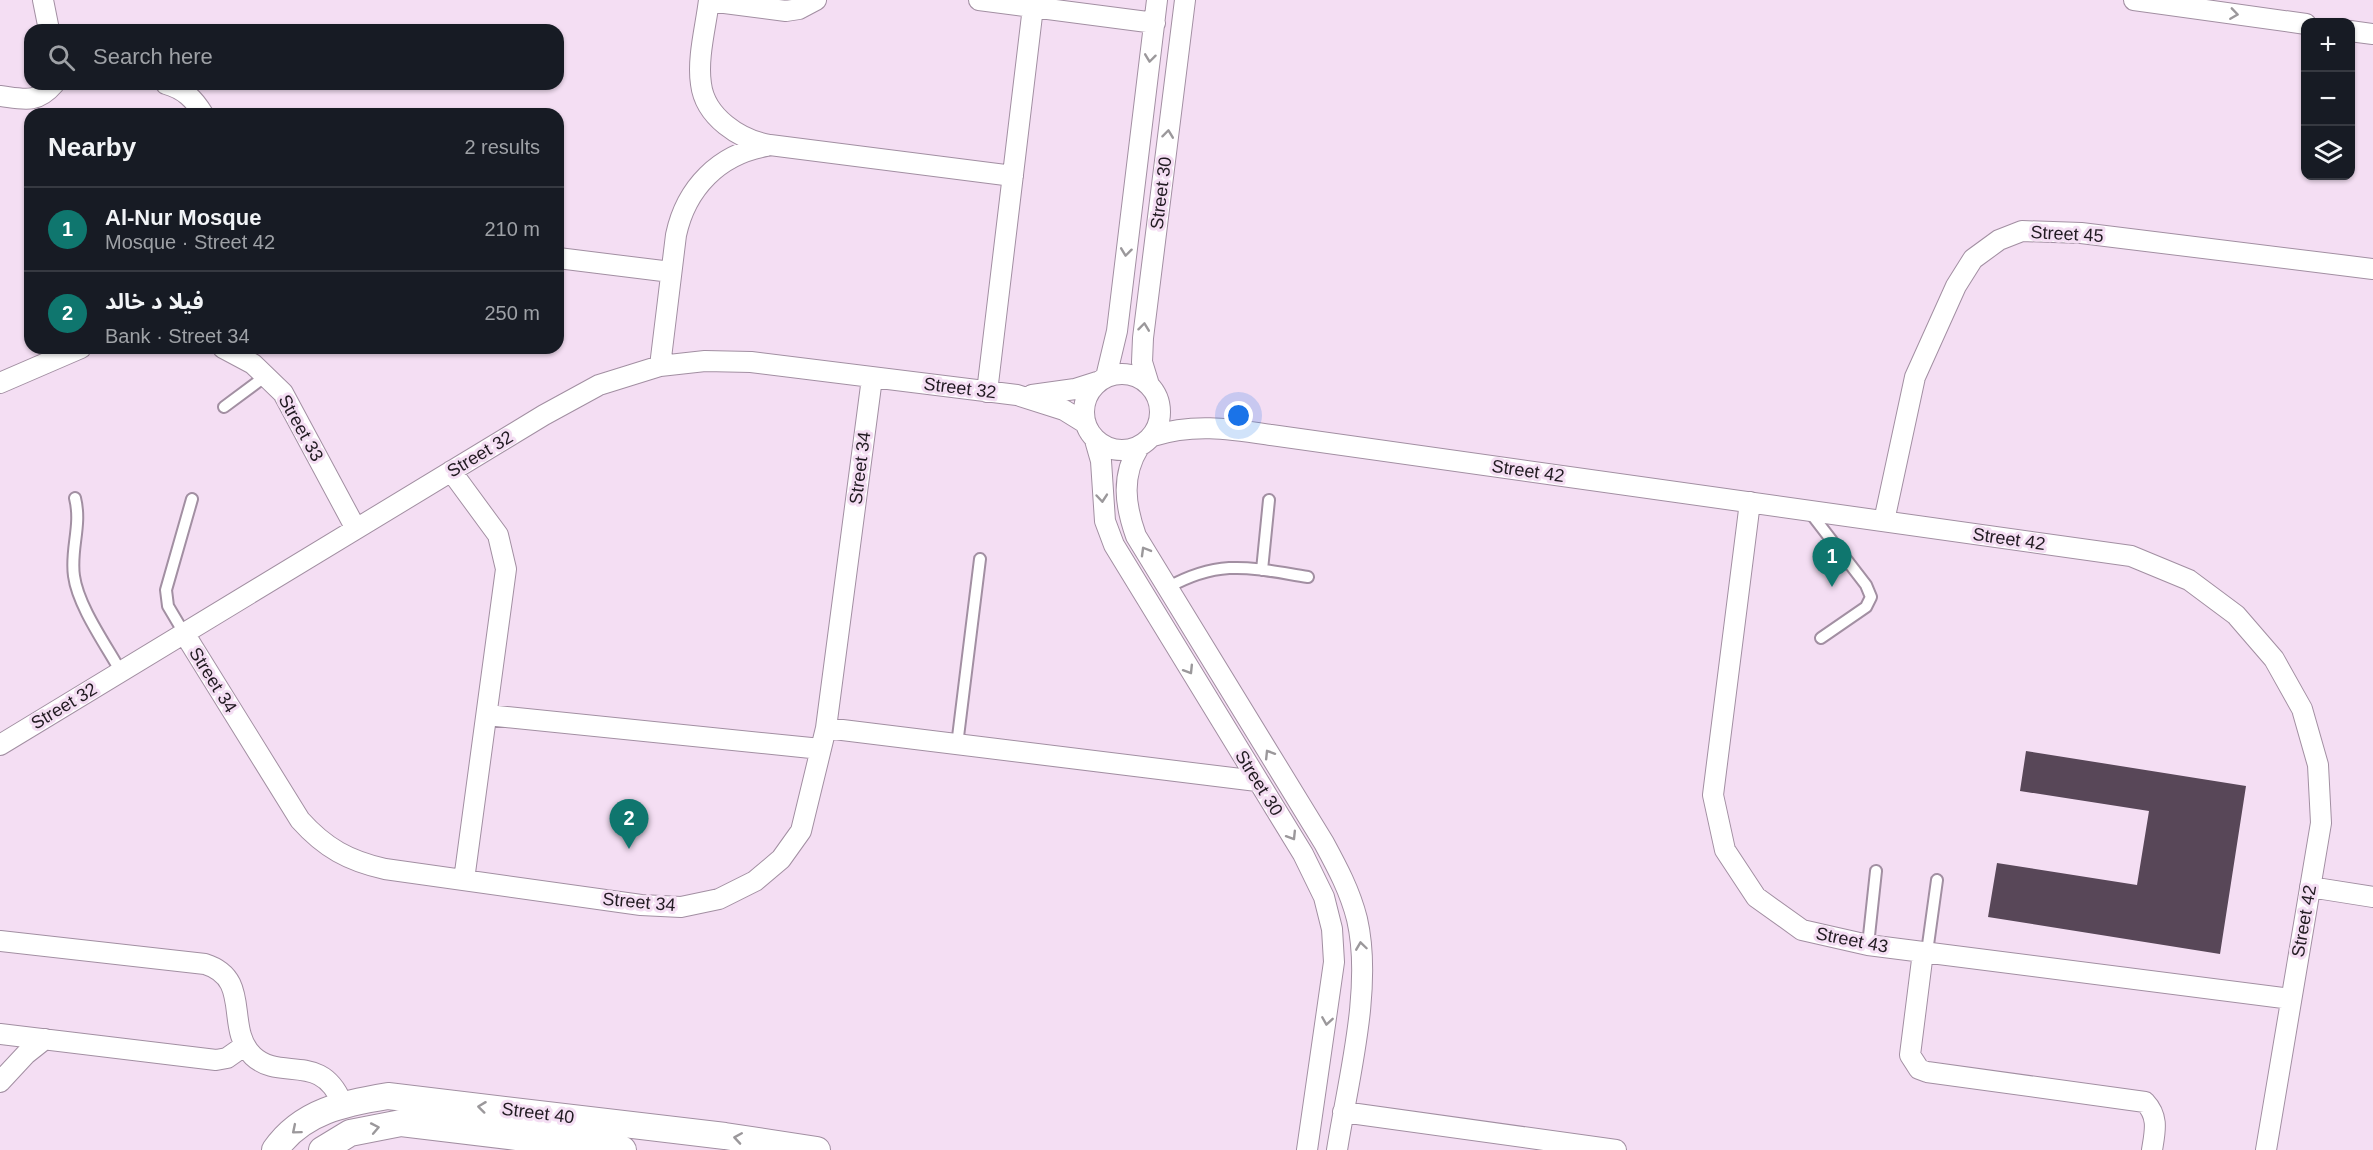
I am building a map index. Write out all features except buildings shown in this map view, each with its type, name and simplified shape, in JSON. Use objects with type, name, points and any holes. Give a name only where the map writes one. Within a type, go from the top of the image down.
[{"type":"street","points":[[43,0],[48,24]]},
{"type":"street","points":[[816,0],[799,9],[786,11],[709,0],[701,69],[704,97],[738,135],[753,142],[770,145],[1013,176]]},
{"type":"street","points":[[979,0],[1155,23]]},
{"type":"street","name":"Street 30","points":[[1102,380],[1117,331],[1158,0]]},
{"type":"street","name":"Street 30","points":[[1154,393],[1142,362],[1143,338],[1185,0]]},
{"type":"street","points":[[2134,0],[2301,23]]},
{"type":"street","points":[[987,392],[1033,7]]},
{"type":"street","points":[[2355,32],[2373,34]]},
{"type":"street","points":[[0,96],[28,99],[43,96],[48,90]]},
{"type":"street","points":[[180,90],[194,99],[199,108]]},
{"type":"street","points":[[660,366],[680,214],[690,195],[704,178],[725,161],[739,153],[770,145]]},
{"type":"street","name":"Street 45","points":[[1884,521],[1919,368],[1956,286],[1973,260],[1999,240],[2022,231],[2081,233],[2373,269]]},
{"type":"street","points":[[564,259],[671,272]]},
{"type":"street","points":[[0,383],[67,354]]},
{"type":"street","name":"Street 33","points":[[234,354],[267,375],[283,393],[356,529]]},
{"type":"street","name":"Street 32","points":[[0,745],[451,471],[599,385],[660,366],[705,361],[751,362],[1017,395],[1046,394],[1102,380]]},
{"type":"street","points":[[1126,374],[1154,393],[1160,419],[1146,441],[1116,450],[1090,432],[1086,399],[1102,380],[1126,374]]},
{"type":"street","name":"Street 34","points":[[184,633],[300,820],[317,839],[338,854],[360,864],[641,905],[681,907],[719,899],[755,881],[781,858],[801,831],[826,728],[872,378]]},
{"type":"street","name":"Street 42","points":[[1154,393],[1182,416],[1209,426],[2131,556],[2189,580],[2236,615],[2274,658],[2302,709],[2318,765],[2321,823],[2266,1150]]},
{"type":"street","name":"Street 32","points":[[1017,395],[1064,410],[1090,432]]},
{"type":"street","name":"Street 42","points":[[1146,441],[1171,430],[1209,426]]},
{"type":"street","name":"Street 30","points":[[1090,432],[1101,461],[1106,521],[1114,545],[1303,854],[1324,897],[1332,929],[1334,962],[1307,1150]]},
{"type":"street","name":"Street 30","points":[[1146,441],[1127,475],[1126,495],[1129,516],[1136,536],[1324,843],[1344,879],[1353,908],[1362,959],[1361,1000],[1337,1150]]},
{"type":"street","points":[[451,471],[498,535],[504,552],[505,587],[464,880]]},
{"type":"street","name":"Street 43","points":[[1750,502],[1713,795],[1725,850],[1756,897],[1802,930],[1868,945],[2291,999]]},
{"type":"street","points":[[487,715],[821,749]]},
{"type":"street","points":[[826,728],[1257,781]]},
{"type":"street","points":[[2310,887],[2373,897]]},
{"type":"street","points":[[0,941],[205,964],[219,969],[230,980],[244,1046],[255,1058],[270,1064],[317,1074],[328,1081],[342,1103]]},
{"type":"street","points":[[1925,952],[1910,1055],[1919,1069],[1927,1072],[2145,1102],[2154,1112],[2156,1125],[2152,1150]]},
{"type":"street","points":[[0,1034],[216,1060],[227,1058],[244,1046]]},
{"type":"street","points":[[0,1082],[26,1054],[45,1039]]},
{"type":"street","name":"Street 40","points":[[275,1150],[308,1119],[342,1103],[388,1096],[725,1136],[817,1150]]},
{"type":"street","points":[[1343,1112],[1616,1150]]},
{"type":"street","name":"Street 40","points":[[322,1150],[350,1132],[401,1123],[623,1150]]},
{"type":"lane","points":[[224,407],[267,375]]},
{"type":"lane","points":[[75,498],[79,519],[74,577],[83,604],[121,672]]},
{"type":"lane","points":[[184,633],[168,606],[166,590],[192,499]]},
{"type":"lane","points":[[1262,570],[1269,500]]},
{"type":"lane","points":[[1809,510],[1866,585],[1871,597],[1866,607],[1821,638]]},
{"type":"lane","points":[[957,745],[980,559]]},
{"type":"lane","points":[[1167,588],[1191,575],[1217,568],[1262,570],[1308,577]]},
{"type":"lane","points":[[1868,945],[1876,872]]},
{"type":"lane","points":[[1925,952],[1937,880]]},
{"type":"place","name":"Al-Nur Mosque","points":[[1832,587]]},
{"type":"place","name":"فيلا د خالد","points":[[629,849]]}]
